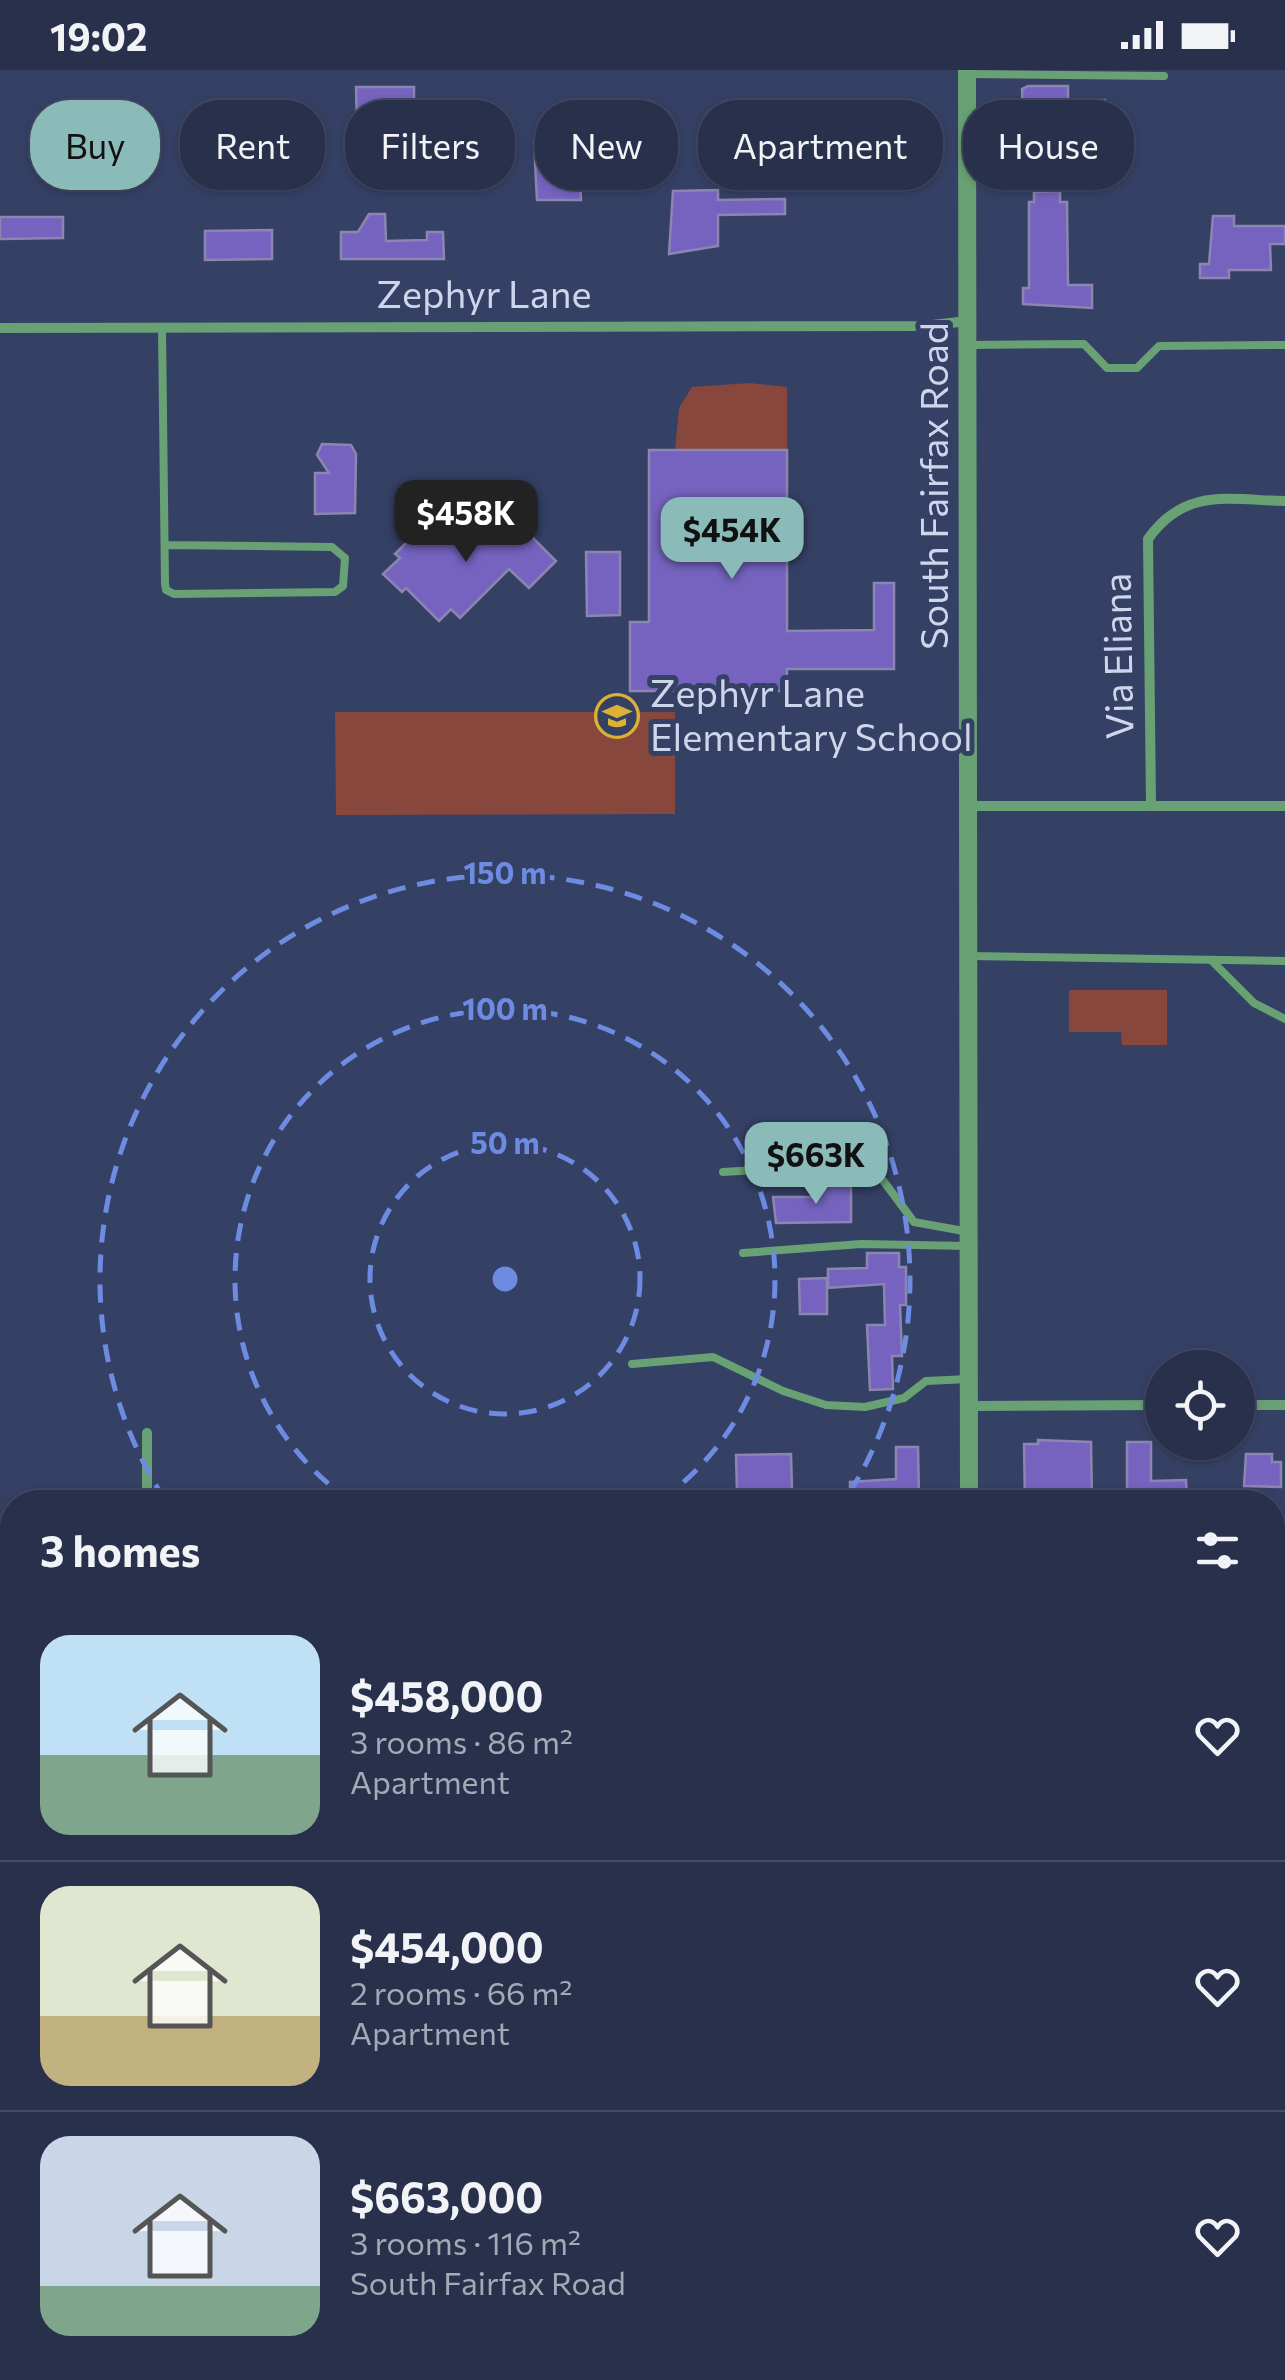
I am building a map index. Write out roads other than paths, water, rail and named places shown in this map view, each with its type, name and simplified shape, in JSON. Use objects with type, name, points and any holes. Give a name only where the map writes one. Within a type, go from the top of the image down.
[{"type":"street","name":"South Fairfax Road","points":[[968,72],[969,1490]]},
{"type":"street","name":"Zephyr Lane","points":[[0,328],[923,326],[968,321]]},
{"type":"street","name":"Via Eliana","points":[[1151,806],[1148,539],[1164,516],[1194,500],[1285,500]]},
{"type":"street","points":[[968,806],[1285,806]]},
{"type":"street","points":[[969,1406],[1145,1405]]},
{"type":"street","points":[[1255,1405],[1285,1405]]},
{"type":"street","points":[[146,1433],[147,1490]]},
{"type":"lane","points":[[968,72],[1164,76]]},
{"type":"lane","points":[[162,327],[165,545],[166,590],[174,594],[334,592],[345,578],[345,558],[332,547],[165,545]]},
{"type":"lane","points":[[968,345],[1084,344],[1107,368],[1136,368],[1159,346],[1285,345]]},
{"type":"lane","points":[[968,956],[1285,961]]},
{"type":"lane","points":[[1211,960],[1254,1003],[1285,1018]]},
{"type":"lane","points":[[723,1172],[857,1164],[876,1171],[914,1222],[969,1239]]},
{"type":"lane","points":[[743,1252],[969,1239]]},
{"type":"lane","points":[[632,1364],[713,1357],[782,1391],[826,1404],[865,1407],[904,1398],[926,1381],[969,1378]]},
{"type":"place","name":"Zephyr Lane Elementary School","points":[[617,716]]}]
